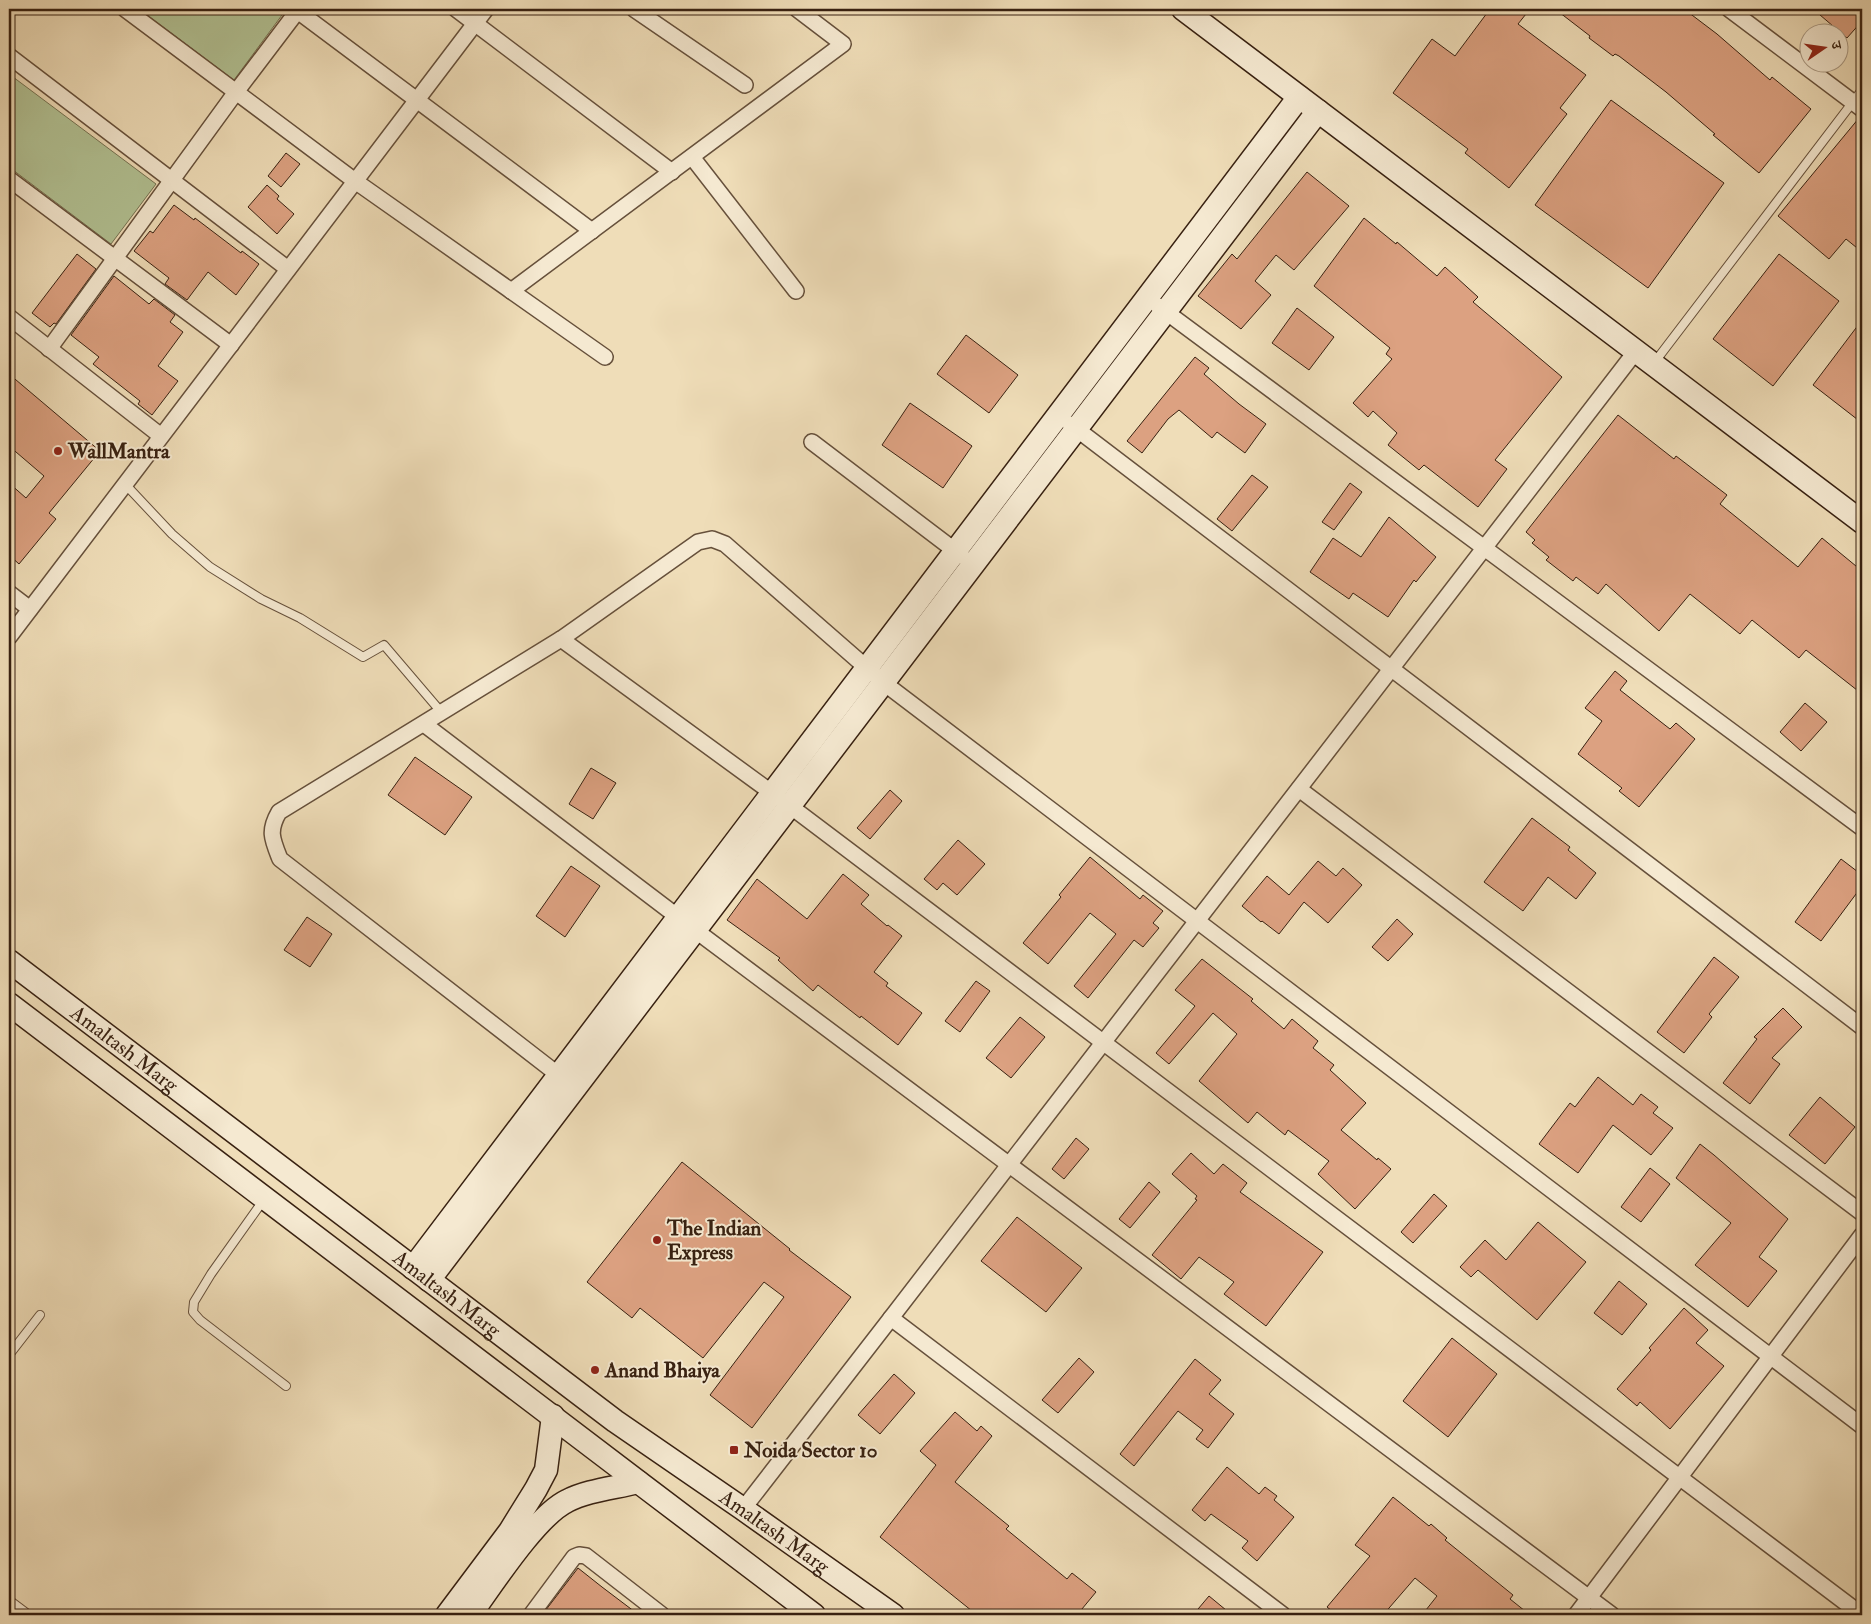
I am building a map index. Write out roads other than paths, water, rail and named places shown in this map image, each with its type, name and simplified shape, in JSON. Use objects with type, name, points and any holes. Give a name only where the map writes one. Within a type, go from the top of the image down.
[{"type":"street","points":[[125,9],[355,181],[606,357]]},
{"type":"street","points":[[49,349],[298,9],[592,231]]},
{"type":"street","points":[[456,9],[672,172]]},
{"type":"street","points":[[9,638],[486,9]]},
{"type":"street","points":[[634,9],[745,85]]},
{"type":"street","points":[[511,291],[843,44],[797,9]]},
{"type":"street","points":[[1183,9],[1862,522]]},
{"type":"street","points":[[1729,9],[1859,101]]},
{"type":"street","points":[[9,56],[288,270]]},
{"type":"street","points":[[421,1274],[781,799],[866,668],[1298,97]]},
{"type":"street","points":[[781,799],[884,683],[1318,111]]},
{"type":"street","points":[[692,157],[796,291]]},
{"type":"street","points":[[9,179],[231,345]]},
{"type":"street","points":[[1147,297],[1862,828]]},
{"type":"street","points":[[9,317],[162,436]]},
{"type":"street","points":[[743,1509],[1484,548],[1644,358]]},
{"type":"street","points":[[1058,415],[1862,1028]]},
{"type":"street","points":[[812,442],[973,565]]},
{"type":"street","points":[[567,1081],[280,859],[273,843],[271,825],[279,812],[561,639],[698,542],[712,539],[726,544],[884,683],[1862,1426]]},
{"type":"street","points":[[9,593],[30,609]]},
{"type":"street","points":[[561,639],[781,799],[1862,1615]]},
{"type":"street","points":[[424,724],[687,924],[1612,1615]]},
{"type":"street","points":[[1299,788],[1862,1213]]},
{"type":"street","name":"Amaltash Marg","points":[[9,961],[615,1421],[893,1615]]},
{"type":"street","name":"Amaltash Marg","points":[[9,1004],[266,1197],[814,1615]]},
{"type":"street","points":[[1576,1615],[1862,1234]]},
{"type":"street","points":[[891,1318],[1283,1615]]},
{"type":"street","points":[[447,1615],[510,1531],[546,1470],[553,1416]]},
{"type":"street","points":[[541,1479],[543,1493],[548,1500],[553,1502],[566,1501],[638,1482]]},
{"type":"street","points":[[470,1615],[525,1542],[549,1514],[566,1501]]},
{"type":"street","points":[[531,1615],[574,1557],[579,1555],[586,1556],[652,1612]]},
{"type":"lane","points":[[1644,358],[1859,101]]},
{"type":"lane","points":[[125,484],[172,534],[210,567],[261,599],[300,618],[363,657],[384,645],[442,713]]},
{"type":"lane","points":[[266,1197],[211,1274],[194,1302],[194,1312],[200,1320],[286,1386]]},
{"type":"lane","points":[[9,1355],[40,1315]]},
{"type":"lane","points":[[9,1600],[28,1615]]},
{"type":"place","name":"WallMantra","points":[[58,451]]},
{"type":"place","name":"The Indian Express","points":[[657,1240]]},
{"type":"place","name":"Anand Bhaiya","points":[[595,1370]]},
{"type":"place","name":"Noida Sector 10","points":[[734,1450]]}]
